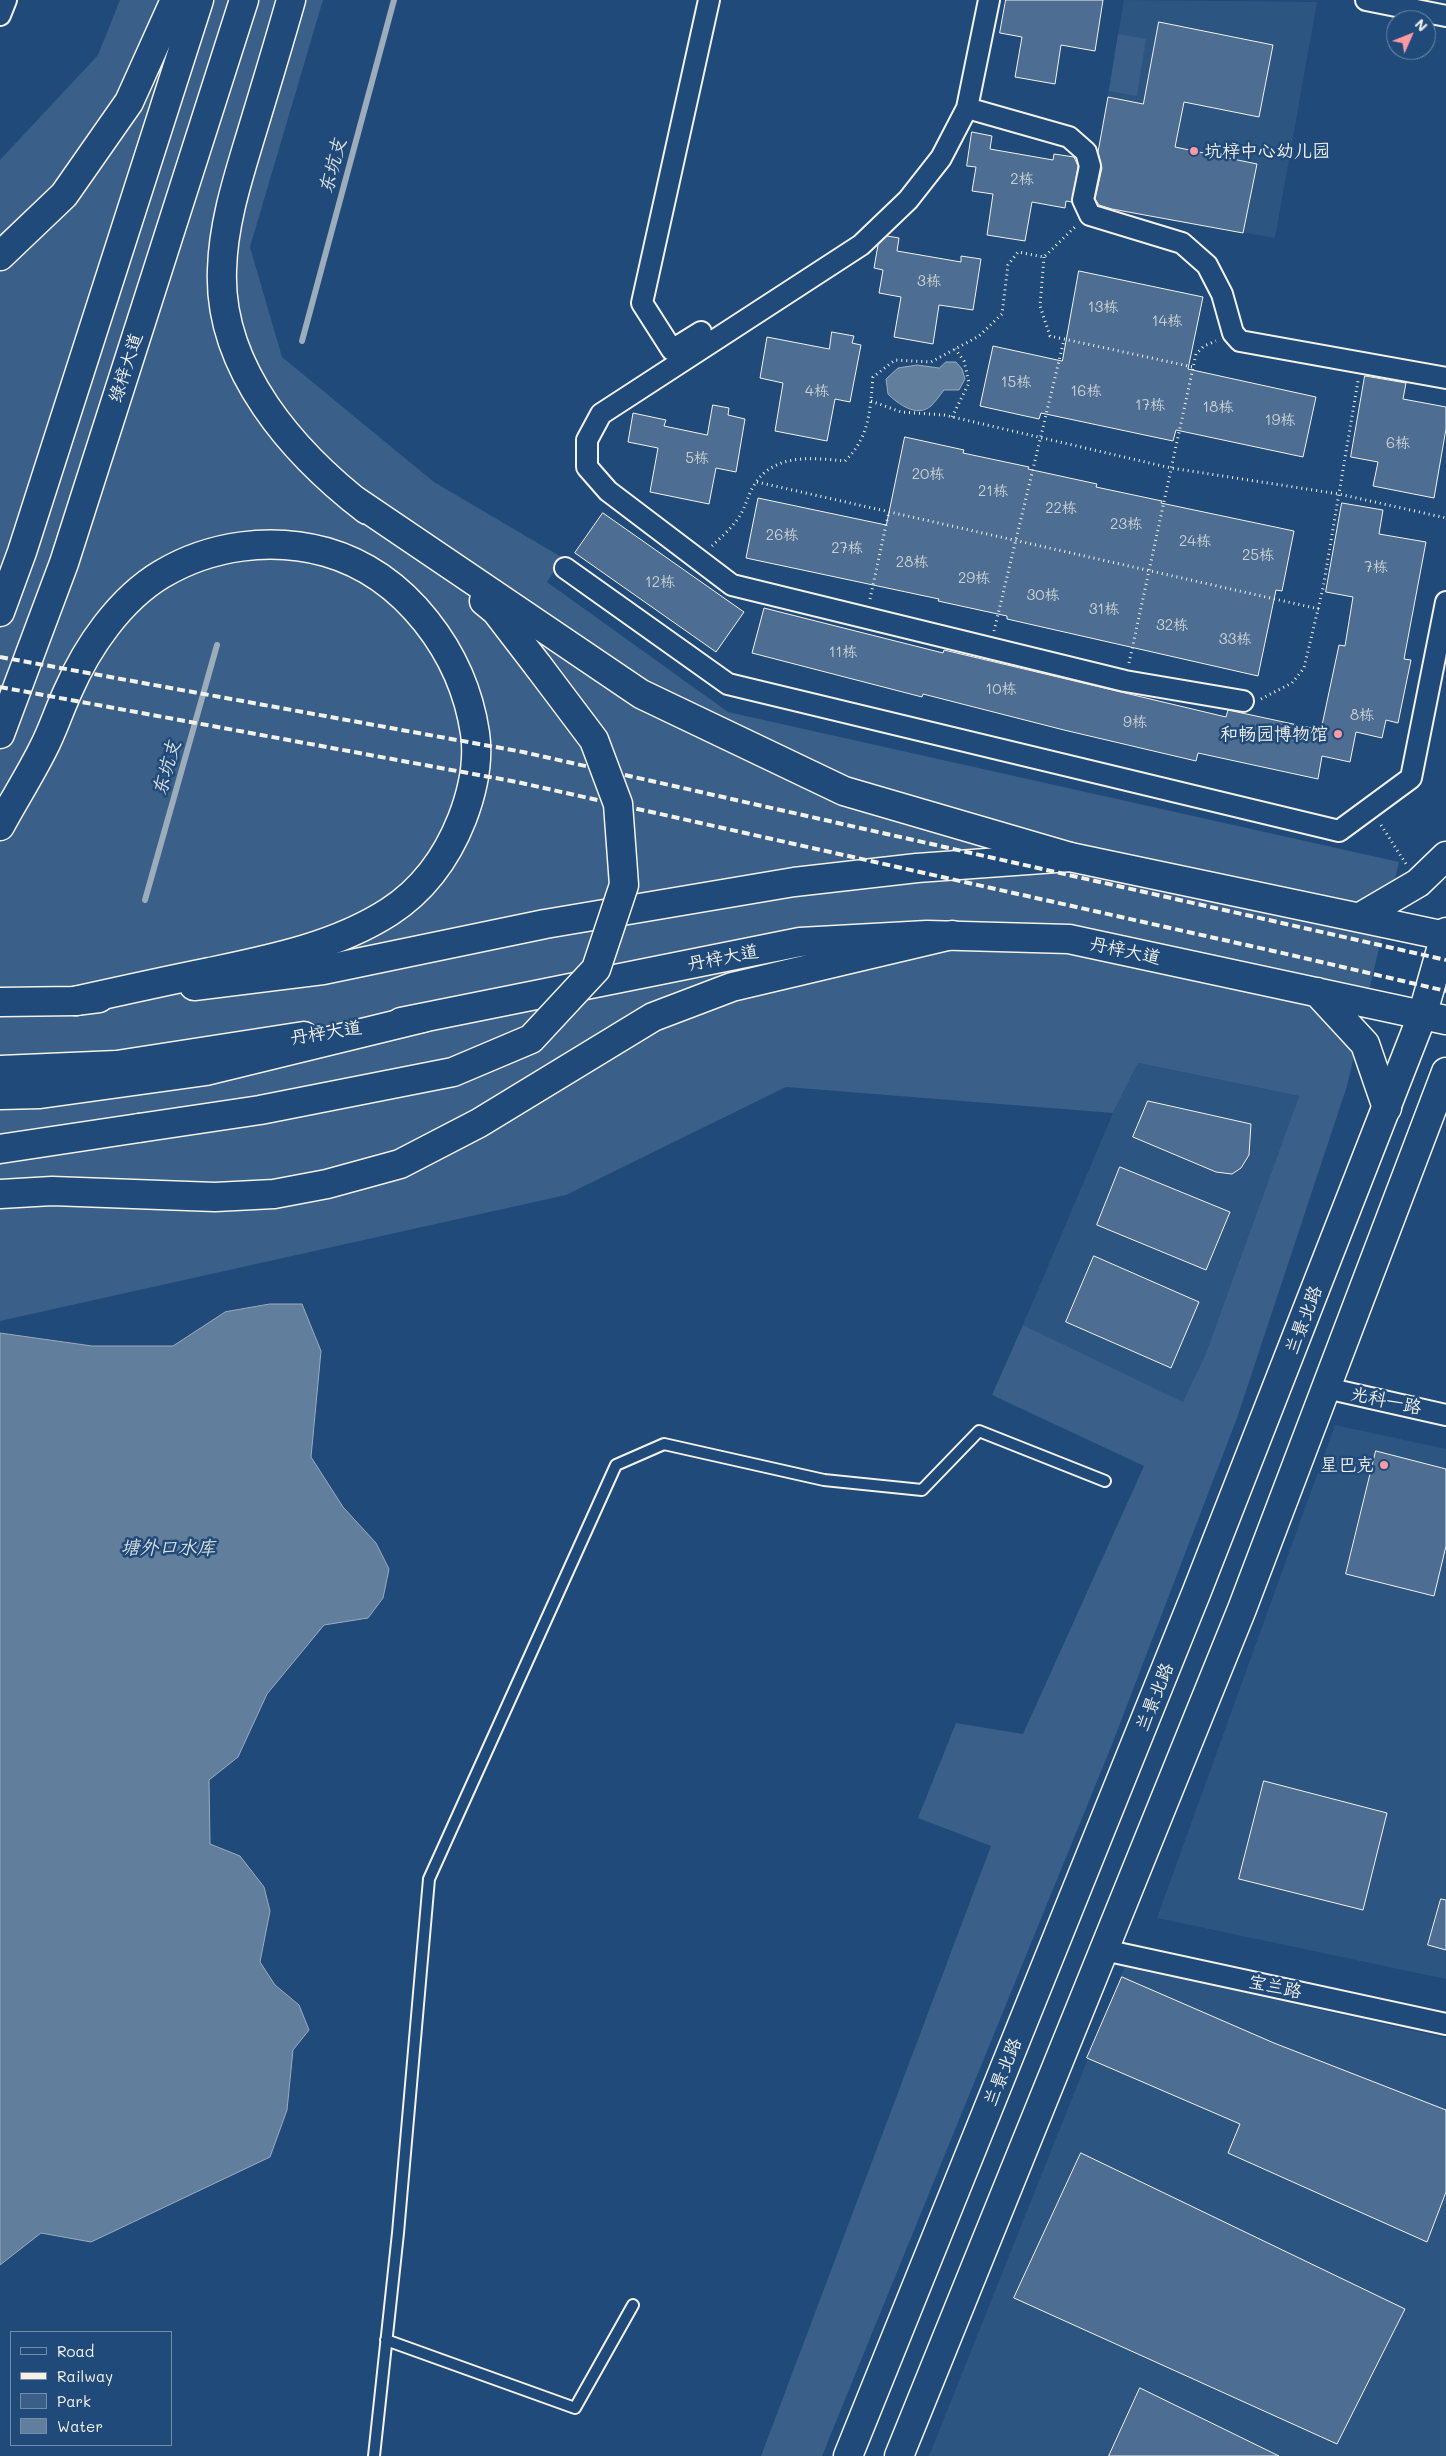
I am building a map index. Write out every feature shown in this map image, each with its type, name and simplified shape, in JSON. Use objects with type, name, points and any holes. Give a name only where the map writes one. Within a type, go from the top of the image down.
[{"type":"main road","points":[[0,256],[64,195],[129,102],[175,0]]},
{"type":"main road","points":[[0,612],[22,552],[199,0]]},
{"type":"main road","name":"绿梓大道","points":[[0,734],[64,563],[244,0]]},
{"type":"main road","points":[[0,1149],[260,1110],[453,1072],[531,1040],[596,968],[624,885],[618,804],[594,740],[496,611],[353,500],[284,431],[257,394],[236,356],[226,312],[221,272],[224,237],[248,146],[291,0]]},
{"type":"main road","points":[[353,500],[641,694],[844,791],[1070,857],[1446,935]]},
{"type":"main road","points":[[0,826],[44,748],[70,687],[97,639],[129,600],[160,575],[191,560],[228,548],[259,544],[294,545],[329,553],[363,568],[392,587],[419,611],[438,636],[454,664],[467,696],[475,735],[474,771],[467,806],[453,841],[435,870],[414,893],[390,911],[358,929],[271,959],[74,1001]]},
{"type":"main road","points":[[1360,917],[1418,883],[1446,856]]},
{"type":"main road","points":[[0,1002],[74,1001],[323,970],[545,924],[794,882],[918,868],[1070,857]]},
{"type":"main road","name":"丹梓大道","points":[[0,1070],[117,1065],[423,1018],[800,942],[927,935],[1070,939],[1434,1018]]},
{"type":"main road","name":"兰景北路","points":[[848,2456],[1198,1591],[1387,1108],[1434,1018],[1446,935]]},
{"type":"main road","points":[[0,1194],[52,1191],[215,1197],[274,1194],[327,1184],[400,1164],[479,1123],[653,1017],[732,987],[952,936]]},
{"type":"main road","points":[[1317,992],[1365,1044],[1387,1108]]},
{"type":"main road","points":[[0,1095],[40,1094],[206,1071],[423,1018]]},
{"type":"main road","points":[[899,2456],[1242,1609],[1326,1388],[1440,1098],[1446,1072]]},
{"type":"street","points":[[0,15],[6,0]]},
{"type":"street","points":[[708,0],[642,304],[672,350],[853,236],[898,191],[931,150],[955,103],[977,0]]},
{"type":"street","points":[[989,0],[967,108],[941,158],[908,200],[861,245],[601,414],[587,440],[587,467],[608,491],[732,585],[1125,681],[1243,701]]},
{"type":"street","points":[[1366,0],[1446,16]]},
{"type":"street","points":[[967,108],[1069,137],[1086,152],[1090,166],[1083,200],[1089,213],[1182,244],[1207,265],[1222,294],[1233,333],[1240,341],[1446,378]]},
{"type":"street","points":[[565,568],[728,684],[1339,831],[1410,778],[1446,602]]},
{"type":"street","name":"光科一路","points":[[1326,1388],[1446,1415]]},
{"type":"street","name":"宝兰路","points":[[1104,1950],[1446,2024]]},
{"type":"lane","points":[[374,2456],[398,2233],[430,1878],[616,1465],[664,1444],[824,1480],[922,1490],[979,1431],[1105,1481]]},
{"type":"lane","points":[[386,2340],[575,2408],[633,2305]]},
{"type":"path","points":[[1089,213],[1044,257],[1040,306],[1050,336],[1193,367]]},
{"type":"path","points":[[699,560],[739,518],[756,482],[778,463],[794,459],[817,458],[845,461],[858,448],[869,418],[874,376],[895,360],[931,362],[979,336],[1002,314],[1008,266],[1018,252],[1044,257]]},
{"type":"path","points":[[1125,681],[1196,354],[1204,346],[1233,333]]},
{"type":"path","points":[[990,648],[1064,340]]},
{"type":"path","points":[[952,417],[969,382],[964,360],[955,349]]},
{"type":"path","points":[[1243,701],[1260,699],[1292,683],[1304,668],[1318,608],[1361,362]]},
{"type":"path","points":[[871,401],[901,412],[952,417],[1171,468],[1339,494],[1446,518]]},
{"type":"path","points":[[756,482],[1318,608]]},
{"type":"path","points":[[866,618],[889,512]]},
{"type":"path","points":[[1370,808],[1418,883]]},
{"type":"shaded area","name":"坑梓中心幼儿园","points":[[1124,0],[1317,2],[1275,238],[1089,205]]},
{"type":"shaded area","points":[[1138,1063],[1299,1096],[1206,1353],[1183,1403],[1023,1325],[1113,1113]]},
{"type":"shaded area","points":[[1335,1425],[1446,1449],[1446,1979],[1157,1918]]},
{"type":"shaded area","points":[[1125,1966],[1446,2038],[1446,2456],[929,2456]]},
{"type":"green space","points":[[120,0],[323,0],[250,247],[282,357],[434,482],[563,558],[547,582],[728,712],[1399,862],[1347,1086],[1237,1418],[1111,1747],[822,2456],[761,2456],[991,1846],[918,1818],[956,1723],[1023,1734],[1144,1466],[992,1395],[1023,1325],[1183,1402],[1206,1353],[1299,1096],[1138,1063],[1113,1113],[786,1087],[566,1195],[0,1321],[0,160],[98,55]]},
{"type":"green space","points":[[1118,34],[1146,39],[1137,96],[1109,91]]},
{"type":"water","points":[[946,362],[956,362],[962,369],[965,379],[959,390],[944,390],[931,406],[926,409],[920,411],[908,408],[888,394],[886,379],[898,368],[917,365],[939,368]]},
{"type":"water","name":"塘外口水库","points":[[270,1304],[302,1304],[321,1351],[311,1457],[343,1507],[376,1543],[389,1569],[383,1598],[368,1618],[324,1625],[267,1694],[238,1757],[209,1780],[210,1844],[240,1856],[264,1887],[270,1911],[260,1962],[275,1985],[299,2005],[309,2030],[293,2050],[287,2110],[270,2157],[91,2242],[41,2233],[0,2265],[0,1333],[92,1346],[173,1346],[225,1312]]},
{"type":"building","points":[[1006,0],[1103,0],[1095,51],[1061,45],[1055,84],[1015,77],[1022,37],[1000,33]]},
{"type":"building","points":[[1159,22],[1273,45],[1259,117],[1184,102],[1175,147],[1257,164],[1243,233],[1112,209],[1099,205],[1095,199],[1102,168],[1098,152],[1108,97],[1143,104]]},
{"type":"building","points":[[972,132],[992,136],[990,149],[1053,160],[1054,154],[1074,157],[1078,166],[1072,202],[1066,201],[1065,208],[1032,202],[1025,241],[987,235],[993,194],[972,191],[976,167],[967,166]]},
{"type":"building","points":[[887,236],[899,238],[897,251],[961,262],[961,256],[981,259],[973,310],[939,305],[933,344],[894,337],[901,297],[879,293],[883,270],[874,268],[878,245]]},
{"type":"building","points":[[1079,271],[1203,297],[1188,369],[1316,397],[1303,457],[1176,430],[1173,441],[1041,413],[1039,419],[980,406],[993,346],[1062,361]]},
{"type":"building","points":[[832,332],[854,336],[852,343],[861,345],[850,402],[835,399],[827,441],[775,431],[783,383],[760,378],[767,337],[829,349]]},
{"type":"building","points":[[1365,376],[1406,383],[1403,399],[1446,407],[1446,429],[1434,498],[1373,486],[1378,462],[1351,457]]},
{"type":"building","points":[[713,405],[729,408],[728,415],[745,419],[736,472],[716,468],[709,504],[650,492],[658,448],[628,442],[633,413],[666,420],[664,426],[707,435]]},
{"type":"building","points":[[905,437],[964,450],[963,453],[1029,467],[1028,469],[1097,484],[1096,487],[1162,501],[1161,503],[1294,531],[1282,591],[1276,590],[1258,676],[1007,619],[1007,616],[938,601],[939,599],[746,558],[758,498],[886,525]]},
{"type":"building","points":[[1342,503],[1383,510],[1379,534],[1426,542],[1404,659],[1411,660],[1398,723],[1386,720],[1382,738],[1356,732],[1350,762],[1322,756],[1318,779],[1198,753],[1196,761],[923,694],[922,697],[752,653],[764,608],[943,653],[944,650],[1226,717],[1228,710],[1321,730],[1339,645],[1345,646],[1353,597],[1326,592]]},
{"type":"building","points":[[603,513],[744,612],[716,652],[575,553]]},
{"type":"building","points":[[1148,1101],[1251,1124],[1249,1155],[1241,1168],[1232,1174],[1216,1172],[1133,1137]]},
{"type":"building","points":[[1120,1167],[1230,1212],[1206,1270],[1097,1225]]},
{"type":"building","points":[[1094,1256],[1199,1302],[1171,1368],[1066,1322]]},
{"type":"building","points":[[1376,1451],[1446,1469],[1446,1546],[1434,1596],[1346,1574]]},
{"type":"building","points":[[1264,1781],[1387,1813],[1363,1910],[1239,1879]]},
{"type":"building","points":[[1441,1899],[1446,1900],[1446,1950],[1428,1945]]},
{"type":"building","points":[[1122,1977],[1274,2043],[1446,2110],[1446,2192],[1427,2242],[1228,2153],[1240,2124],[1087,2058]]},
{"type":"building","points":[[1081,2153],[1405,2309],[1337,2444],[1014,2298]]},
{"type":"building","points":[[1140,2388],[1279,2456],[1109,2456]]},
{"type":"waterway","name":"东坑支","points":[[302,341],[394,0]]},
{"type":"waterway","name":"东坑支","points":[[145,900],[217,645]]},
{"type":"railway","points":[[0,657],[523,752],[1446,960]]},
{"type":"railway","points":[[0,687],[517,782],[1446,991]]},
{"type":"place","name":"坑梓中心幼儿园","points":[[1194,151]]},
{"type":"place","name":"和畅园博物馆","points":[[1338,734]]},
{"type":"place","name":"星巴克","points":[[1384,1465]]}]
